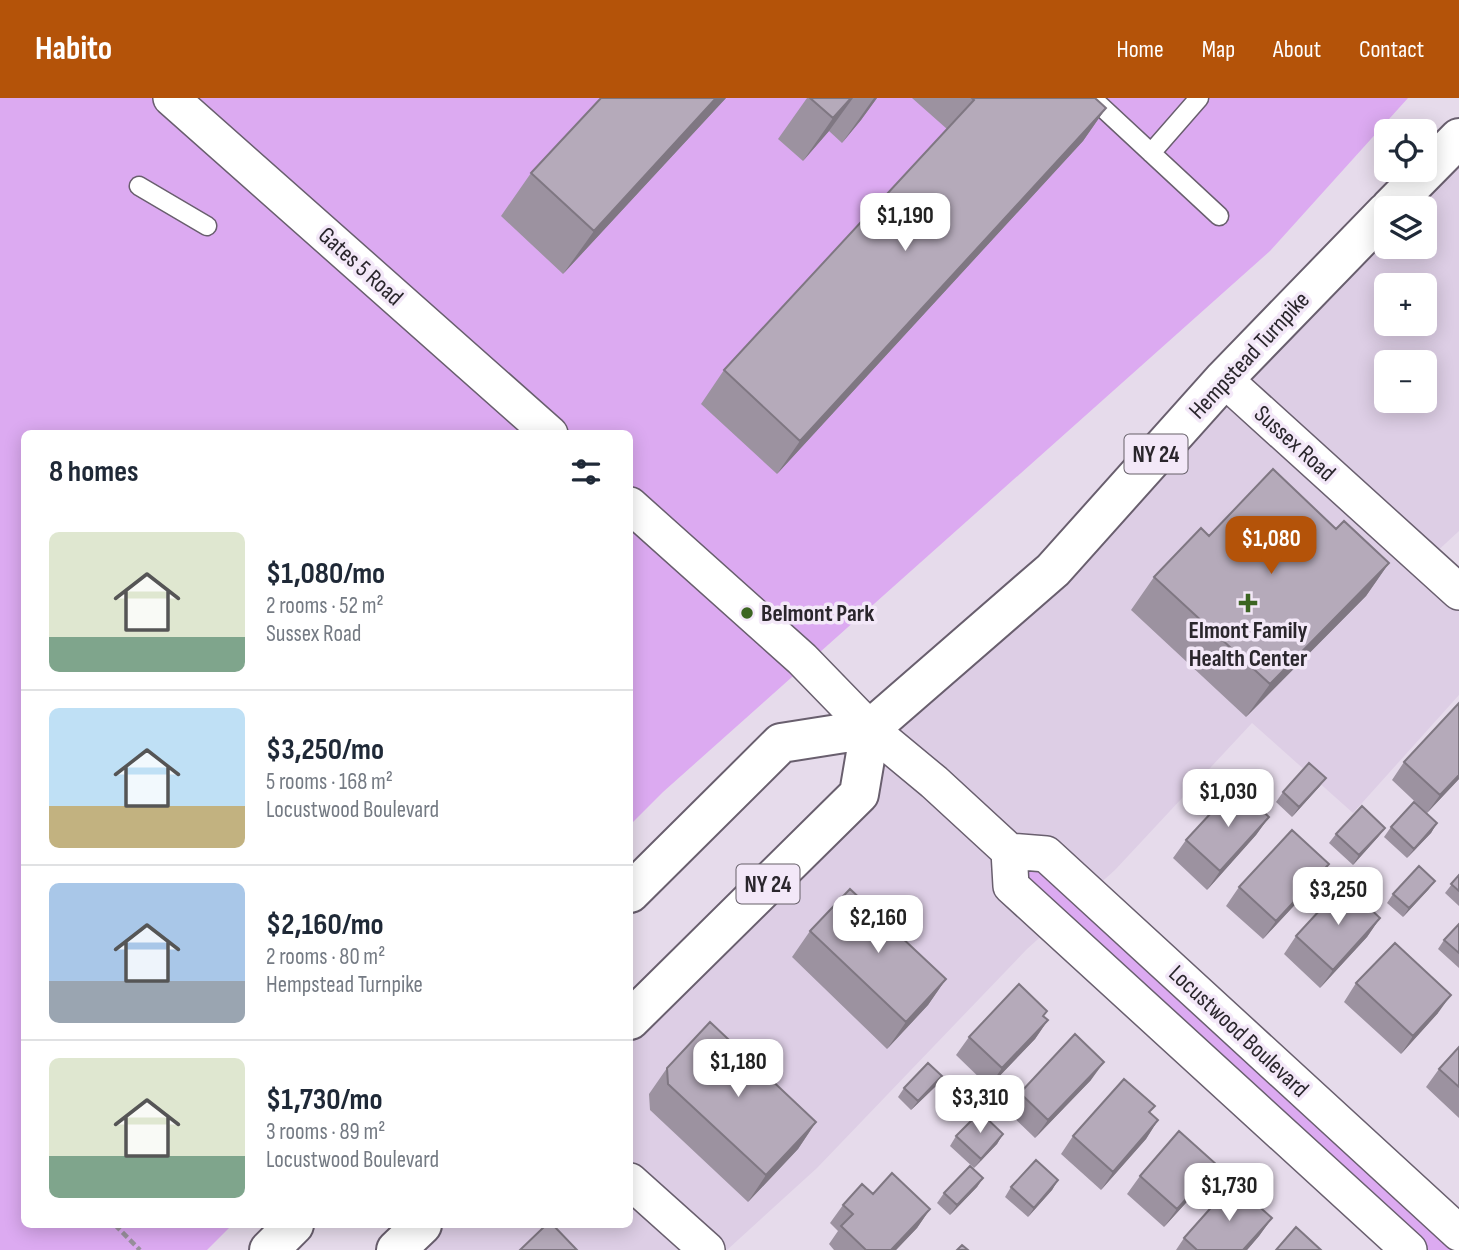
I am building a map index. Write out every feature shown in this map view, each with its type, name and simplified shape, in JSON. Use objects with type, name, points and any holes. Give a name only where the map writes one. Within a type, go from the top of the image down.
[{"type":"main road","points":[[1402,196],[1459,138]]},
{"type":"main road","name":"Hempstead Turnpike","points":[[870,729],[1053,570],[1224,379],[1374,224]]},
{"type":"main road","points":[[633,890],[782,743],[870,729]]},
{"type":"main road","name":"NY 24","points":[[633,1017],[859,794],[870,729]]},
{"type":"main road","points":[[269,1250],[291,1228]]},
{"type":"main road","points":[[396,1250],[419,1228]]},
{"type":"street","name":"Gates 5 Road","points":[[171,98],[545,430]]},
{"type":"street","name":"Sussex Road","points":[[1224,379],[1459,592]]},
{"type":"street","points":[[633,508],[802,659],[870,729],[934,782],[1009,851]]},
{"type":"street","name":"Locustwood Boulevard","points":[[1409,1250],[1011,886],[1009,851],[1046,854],[1454,1228]]},
{"type":"street","points":[[633,1184],[707,1250]]},
{"type":"street","points":[[1423,1250],[1454,1228]]},
{"type":"lane","points":[[1092,98],[1219,216]]},
{"type":"lane","points":[[1151,153],[1199,98]]},
{"type":"lane","points":[[139,186],[207,226]]},
{"type":"path","points":[[118,1228],[140,1250]]},
{"type":"shaded area","name":"Belmont Park","points":[[0,98],[1408,98],[1389,119],[1374,119],[1374,136],[1270,251],[663,792],[633,822],[633,430],[21,430],[21,1228],[229,1228],[207,1250],[0,1250]]},
{"type":"shaded area","points":[[1459,138],[1459,531],[1432,556],[1459,581],[1459,695],[1353,813],[1252,723],[1115,870],[1027,949],[817,1168],[727,1250],[406,1250],[425,1228],[633,1228],[633,1017],[859,794],[870,729],[1374,224],[1374,259],[1437,259],[1437,196],[1402,196],[1416,182],[1437,182],[1437,160]]},
{"type":"shaded area","points":[[1009,851],[1046,854],[1459,1233],[1459,1250],[1409,1250],[1011,886]]},
{"type":"building","points":[[601,98],[716,98],[594,231],[531,173]]},
{"type":"building","points":[[810,98],[851,98],[833,118]]},
{"type":"building","points":[[972,98],[1095,98],[1106,108],[800,441],[724,370],[974,100]]},
{"type":"building","name":"Elmont Family Health Center","points":[[1273,469],[1336,529],[1344,521],[1389,563],[1270,684],[1154,577],[1201,528],[1209,536]]},
{"type":"building","points":[[1459,703],[1459,775],[1440,795],[1404,762]]},
{"type":"building","points":[[1309,763],[1326,778],[1299,807],[1283,792]]},
{"type":"building","points":[[1236,786],[1269,817],[1220,871],[1186,840]]},
{"type":"building","points":[[1414,802],[1437,823],[1414,849],[1391,827]]},
{"type":"building","points":[[1362,806],[1385,828],[1359,855],[1336,834]]},
{"type":"building","points":[[1292,830],[1329,864],[1276,921],[1239,887]]},
{"type":"building","points":[[1419,866],[1435,881],[1409,908],[1393,894]]},
{"type":"building","points":[[1459,875],[1459,891],[1451,884]]},
{"type":"building","points":[[1344,884],[1380,918],[1333,970],[1296,936]]},
{"type":"building","points":[[850,889],[946,979],[906,1022],[810,931]]},
{"type":"building","points":[[1459,924],[1459,953],[1444,940]]},
{"type":"building","points":[[1395,943],[1451,995],[1413,1036],[1356,983]]},
{"type":"building","points":[[1019,984],[1047,1011],[1043,1016],[1048,1020],[1002,1068],[969,1037]]},
{"type":"building","points":[[710,1022],[816,1122],[766,1175],[668,1084],[667,1068]]},
{"type":"building","points":[[1075,1034],[1104,1062],[1048,1120],[1020,1093]]},
{"type":"building","points":[[1459,1047],[1459,1087],[1439,1069]]},
{"type":"building","points":[[928,1063],[942,1076],[918,1101],[904,1088]]},
{"type":"building","points":[[1124,1079],[1155,1106],[1149,1112],[1158,1120],[1113,1172],[1073,1136]]},
{"type":"building","points":[[980,1112],[1003,1134],[981,1159],[956,1136]]},
{"type":"building","points":[[1179,1131],[1217,1165],[1177,1209],[1140,1176]]},
{"type":"building","points":[[1036,1160],[1058,1180],[1034,1208],[1011,1187]]},
{"type":"building","points":[[970,1166],[983,1178],[957,1205],[944,1193]]},
{"type":"building","points":[[892,1173],[930,1209],[891,1250],[866,1250],[841,1226],[853,1214],[843,1205],[862,1184],[873,1194]]},
{"type":"building","points":[[1233,1183],[1272,1218],[1243,1250],[1197,1250],[1184,1238]]},
{"type":"building","points":[[1296,1227],[1321,1250],[1276,1250]]},
{"type":"building","points":[[543,1228],[556,1228],[577,1250],[520,1250]]},
{"type":"place","name":"Elmont Family Health Center","points":[[1248,603]]},
{"type":"place","name":"Belmont Park","points":[[747,613]]}]
